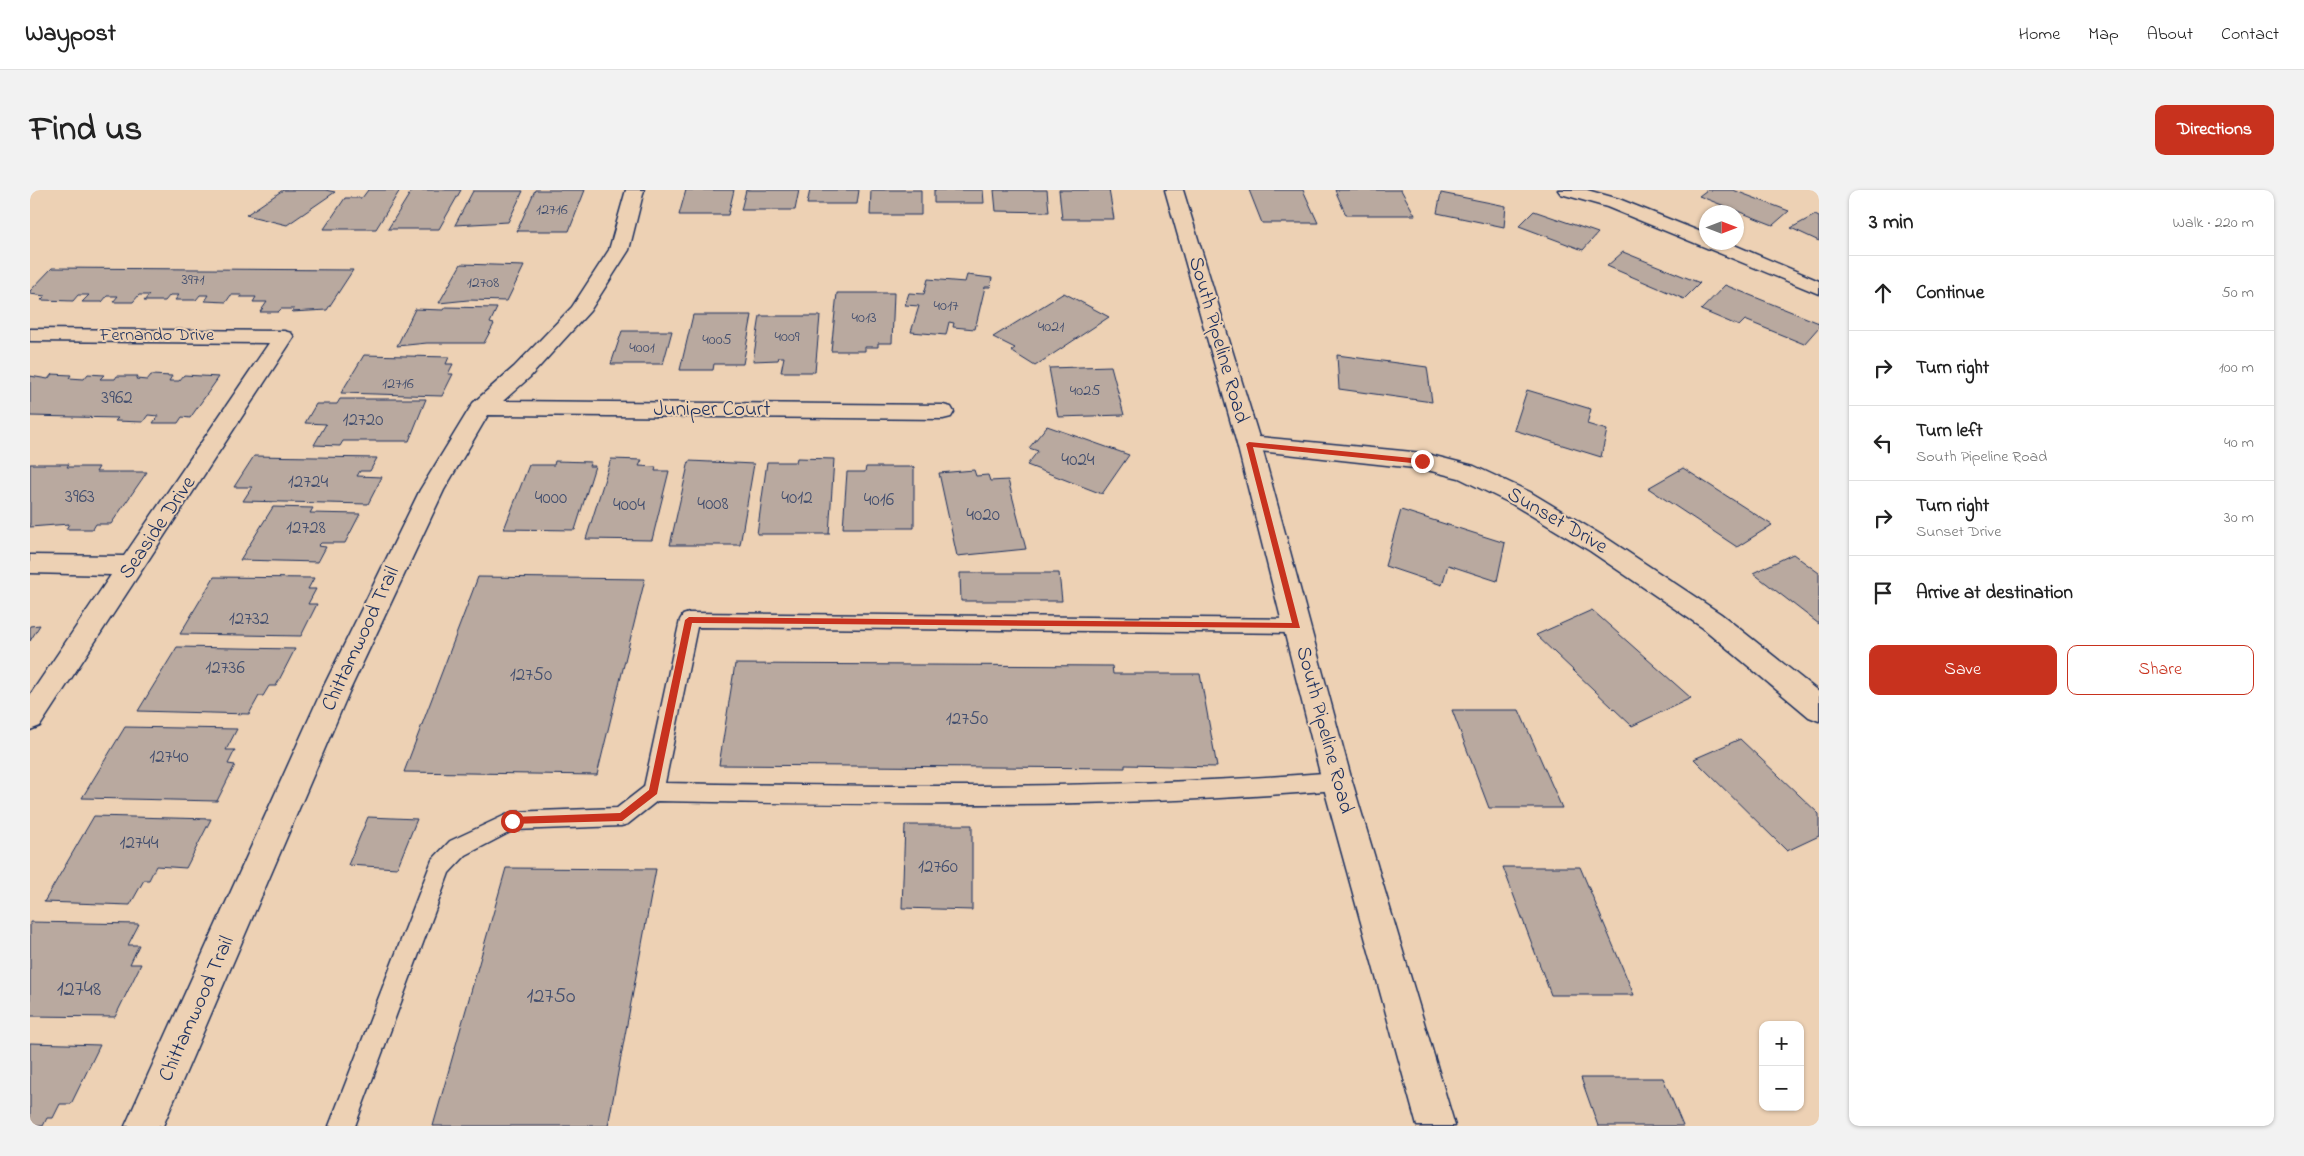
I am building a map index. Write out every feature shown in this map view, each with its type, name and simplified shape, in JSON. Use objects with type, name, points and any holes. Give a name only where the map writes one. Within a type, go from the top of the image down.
[{"type":"street","name":"Chittamwood Trail","points":[[144,1126],[209,983],[335,692],[432,490],[481,408],[522,372],[580,311],[619,250],[635,190]]},
{"type":"street","name":"South Pipeline Road","points":[[1174,190],[1249,444],[1337,781],[1436,1126]]},
{"type":"street","points":[[1567,190],[1613,203],[1699,238]]},
{"type":"street","points":[[1729,250],[1819,288]]},
{"type":"street","name":"Fernando Drive","points":[[30,335],[284,337]]},
{"type":"street","name":"Seaside Drive","points":[[30,718],[284,337]]},
{"type":"street","name":"Juniper Court","points":[[481,408],[943,412]]},
{"type":"street","name":"Sunset Drive","points":[[1249,444],[1422,461],[1466,472],[1521,498],[1599,544],[1712,621],[1819,709]]},
{"type":"street","points":[[30,564],[132,566]]},
{"type":"lane","points":[[653,792],[689,620],[1297,626]]},
{"type":"lane","points":[[342,1126],[440,867],[458,848],[512,821],[622,816],[653,792],[960,797],[1238,790],[1337,781]]},
{"type":"building","points":[[283,190],[325,190],[335,192],[287,225],[246,215]]},
{"type":"building","points":[[368,190],[400,190],[376,229],[324,229],[345,198],[362,198]]},
{"type":"building","points":[[412,190],[461,190],[439,229],[388,229]]},
{"type":"building","points":[[535,190],[585,190],[569,231],[517,231]]},
{"type":"building","points":[[686,190],[734,190],[728,215],[679,215]]},
{"type":"building","points":[[746,190],[799,190],[795,210],[741,210]]},
{"type":"building","points":[[810,190],[859,190],[857,204],[807,204]]},
{"type":"building","points":[[871,190],[921,190],[921,215],[870,215]]},
{"type":"building","points":[[934,190],[983,190],[984,203],[934,203]]},
{"type":"building","points":[[994,190],[1047,190],[1049,212],[996,211]]},
{"type":"building","points":[[1059,190],[1109,190],[1114,219],[1062,219]]},
{"type":"building","points":[[1249,190],[1303,190],[1318,223],[1262,223]]},
{"type":"building","points":[[1335,190],[1401,190],[1415,215],[1346,215]]},
{"type":"building","points":[[1707,190],[1733,190],[1789,211],[1773,225],[1744,214],[1744,205],[1722,205],[1699,196]]},
{"type":"building","points":[[473,191],[523,191],[508,222],[455,225]]},
{"type":"building","points":[[1441,193],[1506,206],[1504,227],[1437,213]]},
{"type":"building","points":[[1534,211],[1598,233],[1583,250],[1519,226]]},
{"type":"building","points":[[1815,215],[1819,217],[1819,241],[1791,228]]},
{"type":"building","points":[[1623,252],[1700,283],[1684,299],[1607,266]]},
{"type":"building","points":[[461,264],[524,266],[507,301],[468,300],[439,303]]},
{"type":"building","points":[[52,268],[353,270],[327,310],[292,312],[294,309],[281,309],[278,312],[260,312],[267,302],[253,302],[256,297],[240,297],[241,295],[231,295],[226,302],[205,301],[209,295],[200,295],[196,300],[175,300],[179,295],[170,295],[165,301],[144,301],[149,295],[139,295],[133,302],[113,302],[118,296],[107,296],[102,302],[82,302],[89,295],[78,295],[73,301],[41,300],[45,296],[30,294],[30,291]]},
{"type":"building","points":[[967,275],[992,278],[990,287],[985,287],[975,329],[953,327],[954,323],[949,322],[946,335],[911,332],[919,306],[905,305],[909,293],[924,294],[928,279],[965,282]]},
{"type":"building","points":[[1725,285],[1819,323],[1819,327],[1804,344],[1745,320],[1739,326],[1701,310]]},
{"type":"building","points":[[837,293],[894,293],[892,343],[878,343],[878,347],[865,347],[865,351],[831,351]]},
{"type":"building","points":[[1064,293],[1109,317],[1035,366],[1011,351],[1015,348],[993,337]]},
{"type":"building","points":[[445,307],[497,308],[490,323],[494,324],[484,343],[427,343],[397,346],[415,309],[443,310]]},
{"type":"building","points":[[693,315],[752,315],[743,364],[714,364],[713,370],[680,370]]},
{"type":"building","points":[[760,316],[820,316],[815,372],[781,372],[784,357],[779,357],[778,360],[753,361]]},
{"type":"building","points":[[622,331],[672,331],[663,364],[611,364]]},
{"type":"building","points":[[364,355],[449,357],[446,364],[453,364],[448,374],[453,374],[442,396],[341,393]]},
{"type":"building","points":[[1337,355],[1427,367],[1432,402],[1339,389]]},
{"type":"building","points":[[1111,366],[1124,415],[1058,417],[1049,368]]},
{"type":"building","points":[[52,374],[71,375],[69,378],[84,379],[88,374],[104,375],[100,379],[115,379],[117,376],[138,376],[136,379],[147,380],[151,375],[172,376],[169,381],[179,381],[184,375],[219,377],[190,418],[182,417],[178,423],[153,423],[158,416],[148,415],[143,422],[115,421],[118,418],[30,416],[30,376],[48,379]]},
{"type":"building","points":[[1527,390],[1591,409],[1587,424],[1607,430],[1601,457],[1514,430]]},
{"type":"building","points":[[340,399],[426,399],[409,441],[343,441],[340,446],[314,445],[326,424],[305,423],[316,404],[337,404]]},
{"type":"building","points":[[1047,426],[1129,455],[1102,494],[1027,465],[1038,451],[1029,448]]},
{"type":"building","points":[[254,456],[377,458],[370,471],[360,471],[357,476],[382,477],[368,504],[243,501],[252,487],[234,487]]},
{"type":"building","points":[[797,458],[834,459],[829,534],[757,534],[767,462],[796,462]]},
{"type":"building","points":[[611,459],[642,460],[639,466],[656,467],[655,471],[669,471],[652,540],[586,539]]},
{"type":"building","points":[[555,461],[591,462],[589,466],[595,466],[575,530],[504,529],[529,465],[554,465]]},
{"type":"building","points":[[689,461],[754,464],[740,545],[670,545]]},
{"type":"building","points":[[30,464],[69,464],[67,467],[99,467],[96,472],[147,472],[111,524],[96,524],[93,529],[66,529],[69,524],[30,527]]},
{"type":"building","points":[[866,467],[914,467],[914,528],[843,528],[847,472],[865,472]]},
{"type":"building","points":[[1683,468],[1772,525],[1737,547],[1648,488]]},
{"type":"building","points":[[974,470],[976,476],[988,475],[990,481],[1008,480],[1026,549],[957,556],[939,473]]},
{"type":"building","points":[[273,507],[313,508],[310,513],[360,514],[345,543],[321,543],[318,546],[326,547],[318,562],[240,560]]},
{"type":"building","points":[[1401,510],[1505,543],[1497,581],[1448,565],[1442,585],[1385,566]]},
{"type":"building","points":[[1793,554],[1819,573],[1819,624],[1753,573]]},
{"type":"building","points":[[960,573],[1059,573],[1062,601],[961,601]]},
{"type":"building","points":[[214,577],[314,578],[308,589],[316,589],[308,604],[317,604],[301,636],[180,634]]},
{"type":"building","points":[[478,577],[645,579],[597,775],[404,772]]},
{"type":"building","points":[[1592,610],[1691,698],[1632,726],[1536,635]]},
{"type":"building","points":[[40,625],[30,641],[30,626]]},
{"type":"building","points":[[177,647],[295,649],[276,686],[269,686],[263,696],[259,696],[249,714],[138,711]]},
{"type":"building","points":[[735,664],[1112,666],[1113,674],[1200,674],[1217,767],[1125,765],[1125,768],[719,765]]},
{"type":"building","points":[[1452,710],[1519,710],[1562,808],[1489,808]]},
{"type":"building","points":[[125,727],[237,729],[226,750],[235,750],[228,764],[235,765],[217,801],[82,798]]},
{"type":"building","points":[[1740,739],[1819,814],[1819,836],[1787,851],[1694,759]]},
{"type":"building","points":[[94,816],[211,819],[186,868],[156,866],[149,880],[144,880],[130,905],[44,902]]},
{"type":"building","points":[[368,817],[417,819],[397,868],[348,865]]},
{"type":"building","points":[[905,825],[972,825],[972,910],[902,908]]},
{"type":"building","points":[[1503,867],[1580,867],[1634,995],[1551,995]]},
{"type":"building","points":[[506,868],[656,869],[608,1126],[433,1126]]},
{"type":"building","points":[[30,922],[139,924],[128,945],[139,945],[130,964],[141,964],[115,1017],[30,1016]]},
{"type":"building","points":[[30,1043],[100,1045],[71,1104],[60,1104],[53,1118],[47,1118],[43,1126],[30,1126]]},
{"type":"building","points":[[1581,1078],[1663,1078],[1683,1126],[1598,1126]]},
{"type":"route","points":[[512,821],[622,816],[653,792],[689,620],[1297,626],[1249,444],[1422,461]]}]
